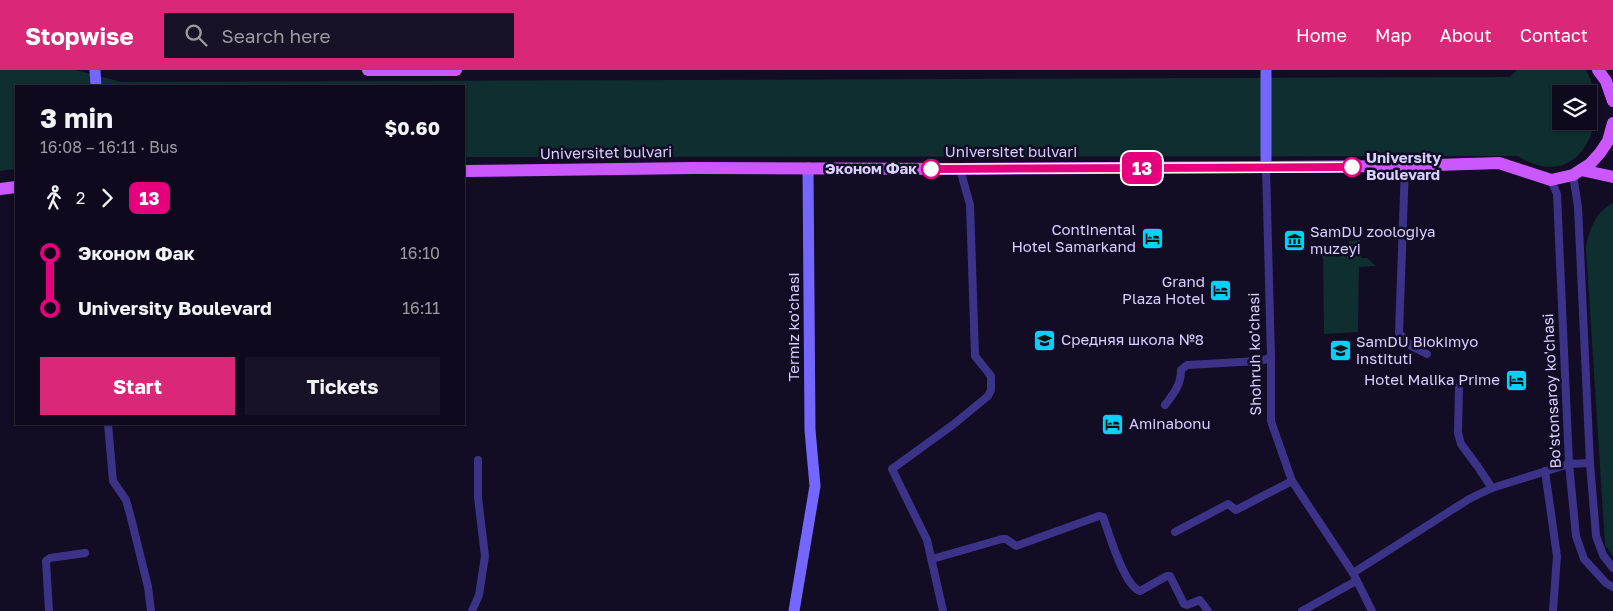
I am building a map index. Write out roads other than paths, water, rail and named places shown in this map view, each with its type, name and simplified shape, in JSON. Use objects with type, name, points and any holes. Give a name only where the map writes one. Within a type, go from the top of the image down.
[{"type":"main road","points":[[95,70],[96,85]]},
{"type":"main road","points":[[368,70],[456,70]]},
{"type":"main road","name":"Shohruh ko'chasi","points":[[1266,70],[1266,167]]},
{"type":"main road","points":[[1598,70],[1606,81],[1613,101]]},
{"type":"main road","points":[[1552,180],[1577,172],[1590,164],[1600,154],[1608,141],[1613,123]]},
{"type":"main road","name":"Universitet bulvari","points":[[465,171],[1405,166],[1499,163],[1552,180]]},
{"type":"main road","name":"Termiz ko'chasi","points":[[794,611],[814,486],[810,430],[808,168]]},
{"type":"main road","points":[[1577,172],[1613,177]]},
{"type":"main road","points":[[0,189],[15,187]]},
{"type":"street","points":[[1405,166],[1399,333],[1411,346],[1427,354]]},
{"type":"street","name":"Shohruh ko'chasi","points":[[1266,167],[1271,421],[1292,481],[1354,577],[1372,611]]},
{"type":"street","points":[[943,611],[927,540],[892,469],[974,408],[988,396],[991,390],[991,376],[975,356],[970,205],[960,169]]},
{"type":"street","points":[[1577,172],[1590,463],[1596,536],[1603,555],[1613,568]]},
{"type":"street","name":"Bo'stonsaroy ko'chasi","points":[[1552,180],[1557,194],[1569,464],[1576,536],[1584,559],[1606,583],[1613,587]]},
{"type":"street","points":[[1165,405],[1177,390],[1181,380],[1181,370],[1187,365],[1259,361],[1271,358]]},
{"type":"street","points":[[1459,387],[1458,433],[1461,444],[1492,488]]},
{"type":"street","points":[[108,425],[113,481],[126,500],[148,587],[150,611]]},
{"type":"street","points":[[472,611],[479,595],[485,556],[478,498],[478,460]]},
{"type":"street","points":[[1302,611],[1469,499],[1492,488],[1544,471],[1569,464],[1590,463]]},
{"type":"street","points":[[1544,471],[1557,556],[1553,611]]},
{"type":"street","points":[[1175,532],[1228,504],[1236,510],[1292,481]]},
{"type":"street","points":[[932,559],[1002,540],[1006,540],[1016,546],[1099,516],[1103,517],[1126,576],[1136,590],[1140,591],[1170,576],[1184,604],[1187,605],[1200,600],[1208,611]]},
{"type":"street","points":[[49,611],[46,561],[50,558],[85,553]]},
{"type":"place","name":"University Boulevard","points":[[1352,167]]},
{"type":"place","name":"Эконом Фак","points":[[931,169]]},
{"type":"place","name":"Continental Hotel Samarkand","points":[[1152,239]]},
{"type":"place","name":"SamDU zoologiya muzeyi","points":[[1294,241]]},
{"type":"place","name":"Grand Plaza Hotel","points":[[1221,291]]},
{"type":"place","name":"Средняя школа №8","points":[[1045,340]]},
{"type":"place","name":"SamDU Biokimyo instituti","points":[[1340,351]]},
{"type":"place","name":"Hotel Malika Prime","points":[[1516,380]]},
{"type":"place","name":"Aminabonu","points":[[1113,424]]}]
